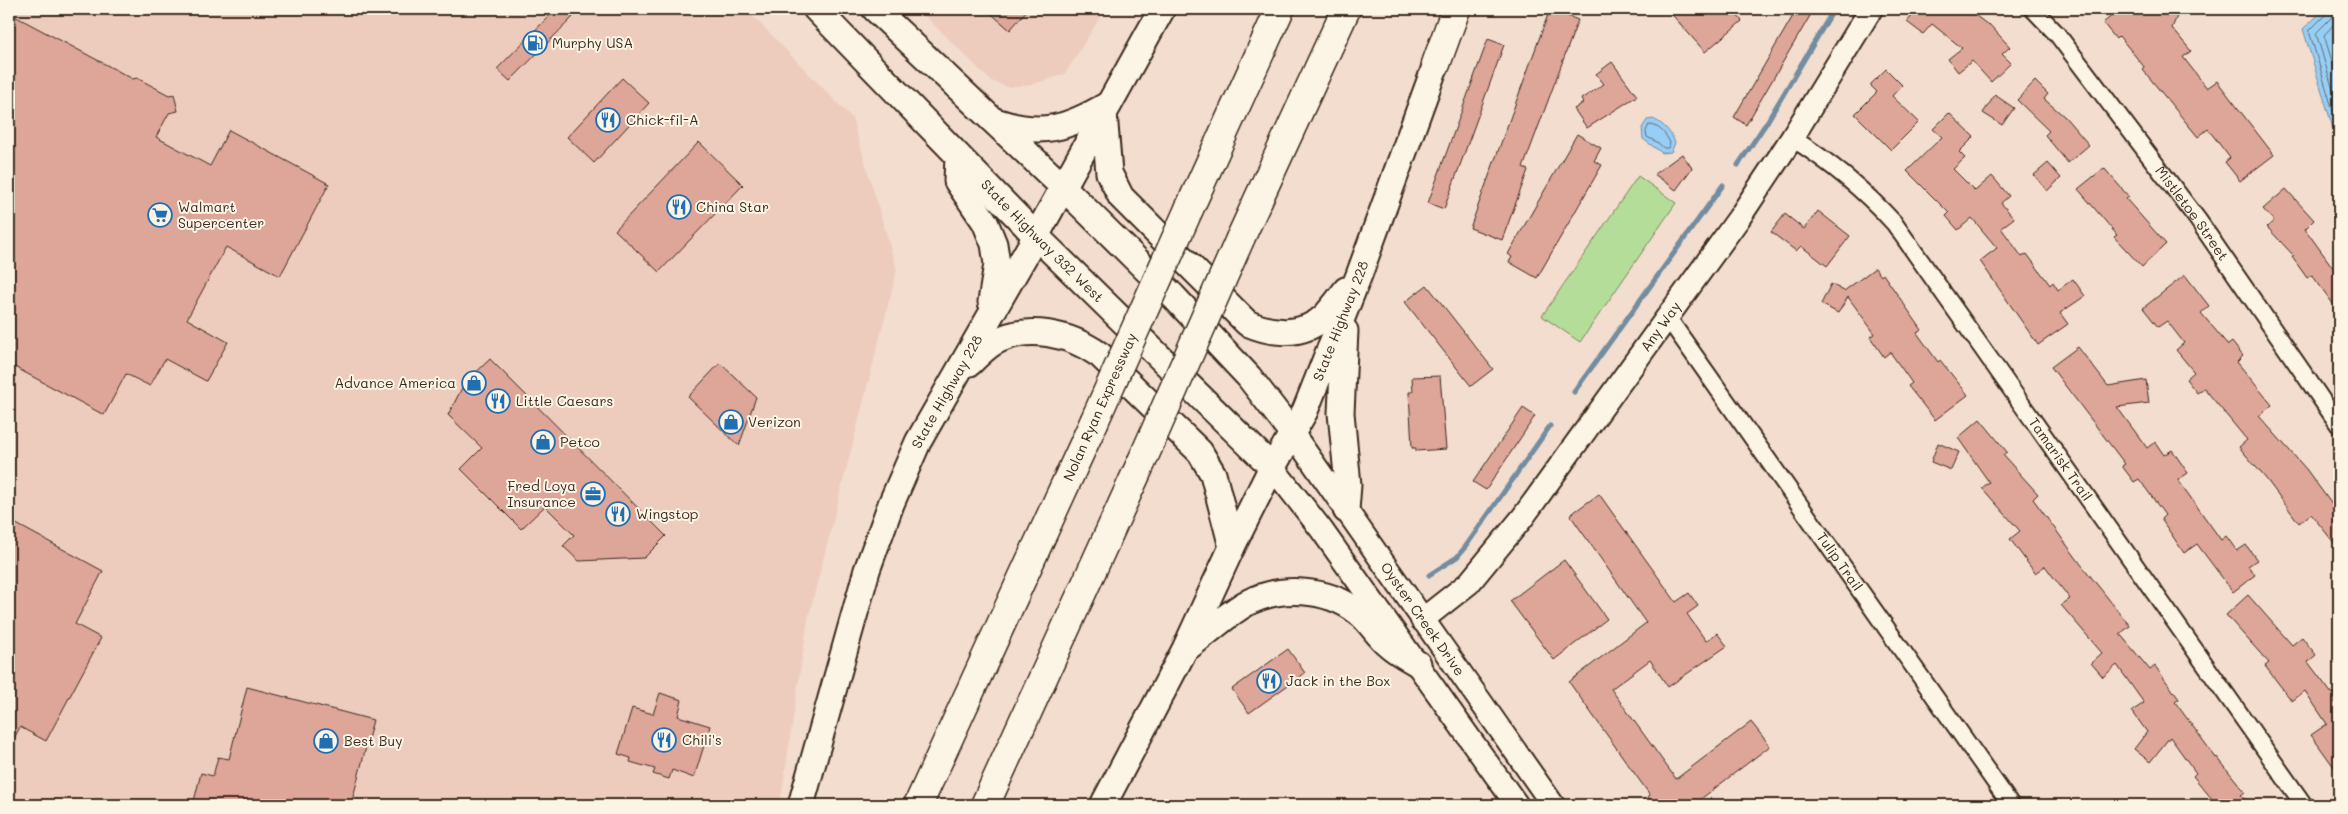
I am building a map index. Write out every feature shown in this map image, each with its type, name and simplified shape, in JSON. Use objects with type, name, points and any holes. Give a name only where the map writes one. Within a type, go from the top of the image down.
[{"type":"highway","name":"Nolan Ryan Expressway","points":[[918,805],[1094,422],[1280,9]]},
{"type":"highway","points":[[985,805],[1142,461],[1240,239],[1346,9]]},
{"type":"highway","points":[[1436,64],[1456,9]]},
{"type":"main road","name":"State Highway 332 West","points":[[816,9],[1036,236],[1273,468]]},
{"type":"main road","points":[[875,9],[1063,187],[1173,296],[1249,377],[1293,434]]},
{"type":"main road","name":"State Highway 228","points":[[801,805],[867,570],[891,504],[918,442],[1036,236],[1162,9]]},
{"type":"main road","name":"Any Way","points":[[1422,620],[1469,583],[1518,524],[1668,318],[1792,138],[1871,9]]},
{"type":"main road","name":"State Highway 228","points":[[1103,805],[1185,649],[1232,547],[1305,411],[1347,307],[1436,64]]},
{"type":"main road","points":[[993,120],[1010,126],[1030,129],[1061,128],[1106,109],[1108,173],[1121,197],[1248,323],[1273,332],[1293,331],[1311,325],[1324,317],[1359,275]]},
{"type":"main road","points":[[958,156],[957,181],[985,222],[994,244],[997,264],[988,319]]},
{"type":"main road","points":[[1346,510],[1348,485],[1341,413],[1347,307]]},
{"type":"main road","points":[[953,380],[986,348],[994,342],[1014,334],[1046,333],[1065,336],[1084,344],[1100,355],[1200,452],[1213,474],[1232,547]]},
{"type":"main road","name":"Oyster Creek Drive","points":[[1293,434],[1552,805]]},
{"type":"main road","name":"Oyster Creek Drive","points":[[1273,468],[1321,529],[1517,805]]},
{"type":"main road","points":[[1185,649],[1246,604],[1271,595],[1298,591],[1323,594],[1347,605],[1359,613],[1388,645],[1418,664]]},
{"type":"street","name":"Mistletoe Street","points":[[2032,9],[2057,34],[2198,220],[2339,425]]},
{"type":"street","name":"Tamarisk Trail","points":[[1792,138],[1821,156],[1846,176],[1894,223],[2304,805]]},
{"type":"street","name":"Tulip Trail","points":[[1668,318],[2011,805]]},
{"type":"shaded area","points":[[9,9],[746,9],[852,118],[897,270],[808,619],[780,805],[9,805]]},
{"type":"shaded area","points":[[918,9],[1105,9],[1065,74],[1031,85],[1008,87],[991,81]]},
{"type":"green space","points":[[1638,176],[1676,203],[1580,342],[1542,316]]},
{"type":"water","points":[[2325,9],[2339,9],[2339,148],[2303,29]]},
{"type":"water","points":[[1653,119],[1664,126],[1672,136],[1675,143],[1671,152],[1662,153],[1643,139],[1642,128],[1647,120]]},
{"type":"building","name":"Murphy USA","points":[[556,9],[564,9],[573,17],[510,81],[497,69]]},
{"type":"building","points":[[986,9],[1028,9],[1010,30]]},
{"type":"building","points":[[1550,9],[1578,20],[1523,168],[1528,170],[1502,240],[1470,228]]},
{"type":"building","points":[[1667,9],[1732,9],[1742,21],[1705,52]]},
{"type":"building","points":[[1797,9],[1814,9],[1746,125],[1734,117]]},
{"type":"building","points":[[1912,9],[1967,9],[1989,24],[2010,47],[2002,54],[2011,63],[1991,82],[1972,61],[1958,72],[1948,59],[1962,48],[1932,24],[1923,34],[1907,22],[1916,11]]},
{"type":"building","points":[[2120,9],[2180,9],[2172,28],[2191,51],[2183,57],[2207,88],[2217,81],[2274,155],[2240,181],[2225,162],[2230,158],[2208,129],[2198,137],[2143,70],[2145,68],[2119,36],[2116,39],[2103,23]]},
{"type":"building","name":"Walmart Supercenter","points":[[9,13],[133,79],[137,78],[169,95],[174,94],[178,111],[169,113],[156,137],[210,166],[229,130],[329,184],[280,276],[226,247],[187,319],[228,342],[206,381],[165,359],[150,386],[126,374],[104,415],[9,364]]},
{"type":"building","points":[[1488,39],[1504,45],[1444,209],[1428,203]]},
{"type":"building","points":[[1612,62],[1637,96],[1587,128],[1574,109],[1583,103],[1581,99],[1604,84],[1596,74]]},
{"type":"building","points":[[1886,69],[1902,85],[1892,96],[1919,122],[1891,150],[1855,114],[1877,92],[1870,85]]},
{"type":"building","name":"Chick-fil-A","points":[[622,78],[649,103],[594,163],[567,137]]},
{"type":"building","points":[[2035,81],[2048,94],[2044,99],[2065,117],[2089,145],[2068,163],[2045,135],[2049,131],[2017,100]]},
{"type":"building","points":[[1995,95],[2014,108],[2002,125],[1983,113]]},
{"type":"building","points":[[1949,113],[1974,137],[1959,152],[1965,158],[1953,169],[1975,191],[1992,176],[2009,196],[2001,203],[2014,218],[2001,228],[2022,257],[2027,254],[2050,285],[2053,282],[2058,290],[2073,279],[2085,296],[2060,313],[2068,324],[2038,345],[1980,261],[1997,248],[1972,218],[1958,230],[1946,216],[1949,213],[1907,171],[1942,137],[1933,129]]},
{"type":"building","points":[[1577,134],[1601,148],[1594,161],[1602,165],[1537,278],[1509,262],[1512,257],[1508,254]]},
{"type":"building","name":"China Star","points":[[699,142],[743,185],[659,272],[615,230]]},
{"type":"building","points":[[1682,154],[1692,168],[1676,190],[1654,174]]},
{"type":"building","points":[[2048,163],[2061,178],[2047,191],[2034,175]]},
{"type":"building","points":[[2104,168],[2129,197],[2126,199],[2166,244],[2142,267],[2114,237],[2117,235],[2078,189]]},
{"type":"building","points":[[2286,189],[2314,220],[2305,229],[2339,276],[2339,312],[2312,275],[2307,278],[2292,257],[2294,256],[2267,227],[2274,221],[2263,209]]},
{"type":"building","points":[[1818,211],[1850,236],[1827,266],[1801,246],[1796,251],[1771,232],[1785,214],[1804,229]]},
{"type":"building","points":[[1875,268],[1881,276],[1883,274],[1922,330],[1917,333],[1938,362],[1940,360],[1968,395],[1935,420],[1908,386],[1912,383],[1890,352],[1884,357],[1870,337],[1875,334],[1848,297],[1838,313],[1821,304],[1831,284],[1844,291]]},
{"type":"building","points":[[2185,275],[2209,306],[2201,313],[2228,345],[2232,342],[2243,356],[2237,362],[2272,405],[2259,416],[2306,469],[2339,514],[2339,549],[2311,514],[2299,523],[2267,480],[2239,447],[2247,440],[2204,388],[2197,393],[2186,379],[2194,372],[2176,350],[2184,343],[2167,321],[2158,327],[2143,308]]},
{"type":"building","points":[[1427,285],[1493,369],[1471,386],[1405,302]]},
{"type":"building","points":[[2078,347],[2108,386],[2146,380],[2149,403],[2117,407],[2147,448],[2155,442],[2164,455],[2172,450],[2188,473],[2178,480],[2221,540],[2226,536],[2237,551],[2246,545],[2257,560],[2248,566],[2255,575],[2233,592],[2197,544],[2184,553],[2161,519],[2165,515],[2139,479],[2134,482],[2122,466],[2125,464],[2051,367]]},
{"type":"building","points":[[490,359],[666,536],[644,558],[579,561],[563,546],[574,535],[545,506],[521,529],[461,469],[482,448],[448,415],[464,384]]},
{"type":"building","name":"Verizon","points":[[720,363],[756,397],[739,446],[688,397]]},
{"type":"building","points":[[1440,376],[1446,449],[1416,451],[1416,448],[1412,448],[1409,392],[1413,392],[1412,377]]},
{"type":"building","points":[[1523,408],[1535,416],[1486,490],[1473,482]]},
{"type":"building","points":[[1980,419],[2007,452],[2003,455],[2038,494],[2033,499],[2130,626],[2120,634],[2150,670],[2155,666],[2179,699],[2175,702],[2216,758],[2245,792],[2241,795],[2251,805],[2217,805],[2193,776],[2196,773],[2170,737],[2150,762],[2134,749],[2147,732],[2132,711],[2144,703],[2117,665],[2103,677],[2091,663],[2102,653],[2061,605],[2070,599],[2045,566],[2035,573],[2010,539],[2020,531],[1982,488],[1989,482],[1958,438]]},
{"type":"building","points":[[1938,443],[1959,452],[1951,470],[1931,462]]},
{"type":"building","points":[[1599,494],[1676,602],[1689,593],[1698,606],[1687,614],[1706,641],[1717,633],[1727,646],[1668,687],[1650,660],[1611,689],[1676,779],[1751,722],[1770,746],[1693,805],[1655,805],[1648,797],[1650,795],[1569,682],[1646,623],[1570,515]]},
{"type":"building","points":[[9,520],[103,571],[75,624],[101,638],[46,741],[20,727],[9,748]]},
{"type":"building","points":[[1564,560],[1607,619],[1554,660],[1510,601]]},
{"type":"building","points":[[2248,595],[2292,645],[2302,637],[2316,655],[2308,662],[2332,694],[2339,689],[2339,774],[2311,735],[2327,724],[2305,691],[2292,701],[2265,666],[2269,663],[2226,615]]},
{"type":"building","name":"Jack in the Box","points":[[1288,649],[1305,673],[1249,713],[1232,689]]},
{"type":"building","points":[[247,687],[373,720],[351,805],[193,805],[201,773],[213,776],[218,757],[229,759]]},
{"type":"building","name":"Chili's","points":[[660,693],[682,700],[678,716],[710,726],[694,778],[672,770],[669,779],[653,774],[655,769],[630,762],[631,758],[618,754],[632,708],[653,714]]},
{"type":"waterway","points":[[1738,165],[1767,122],[1834,9]]},
{"type":"waterway","points":[[1574,392],[1723,185]]},
{"type":"waterway","points":[[1429,575],[1457,557],[1466,546],[1550,426]]},
{"type":"place","name":"Murphy USA","points":[[535,43]]},
{"type":"place","name":"Chick-fil-A","points":[[608,120]]},
{"type":"place","name":"China Star","points":[[679,207]]},
{"type":"place","name":"Walmart Supercenter","points":[[160,215]]},
{"type":"place","name":"Advance America","points":[[474,383]]},
{"type":"place","name":"Little Caesars","points":[[498,401]]},
{"type":"place","name":"Verizon","points":[[731,422]]},
{"type":"place","name":"Petco","points":[[543,442]]},
{"type":"place","name":"Fred Loya Insurance","points":[[593,494]]},
{"type":"place","name":"Wingstop","points":[[618,514]]},
{"type":"place","name":"Jack in the Box","points":[[1269,681]]},
{"type":"place","name":"Chili's","points":[[664,740]]},
{"type":"place","name":"Best Buy","points":[[326,741]]}]
